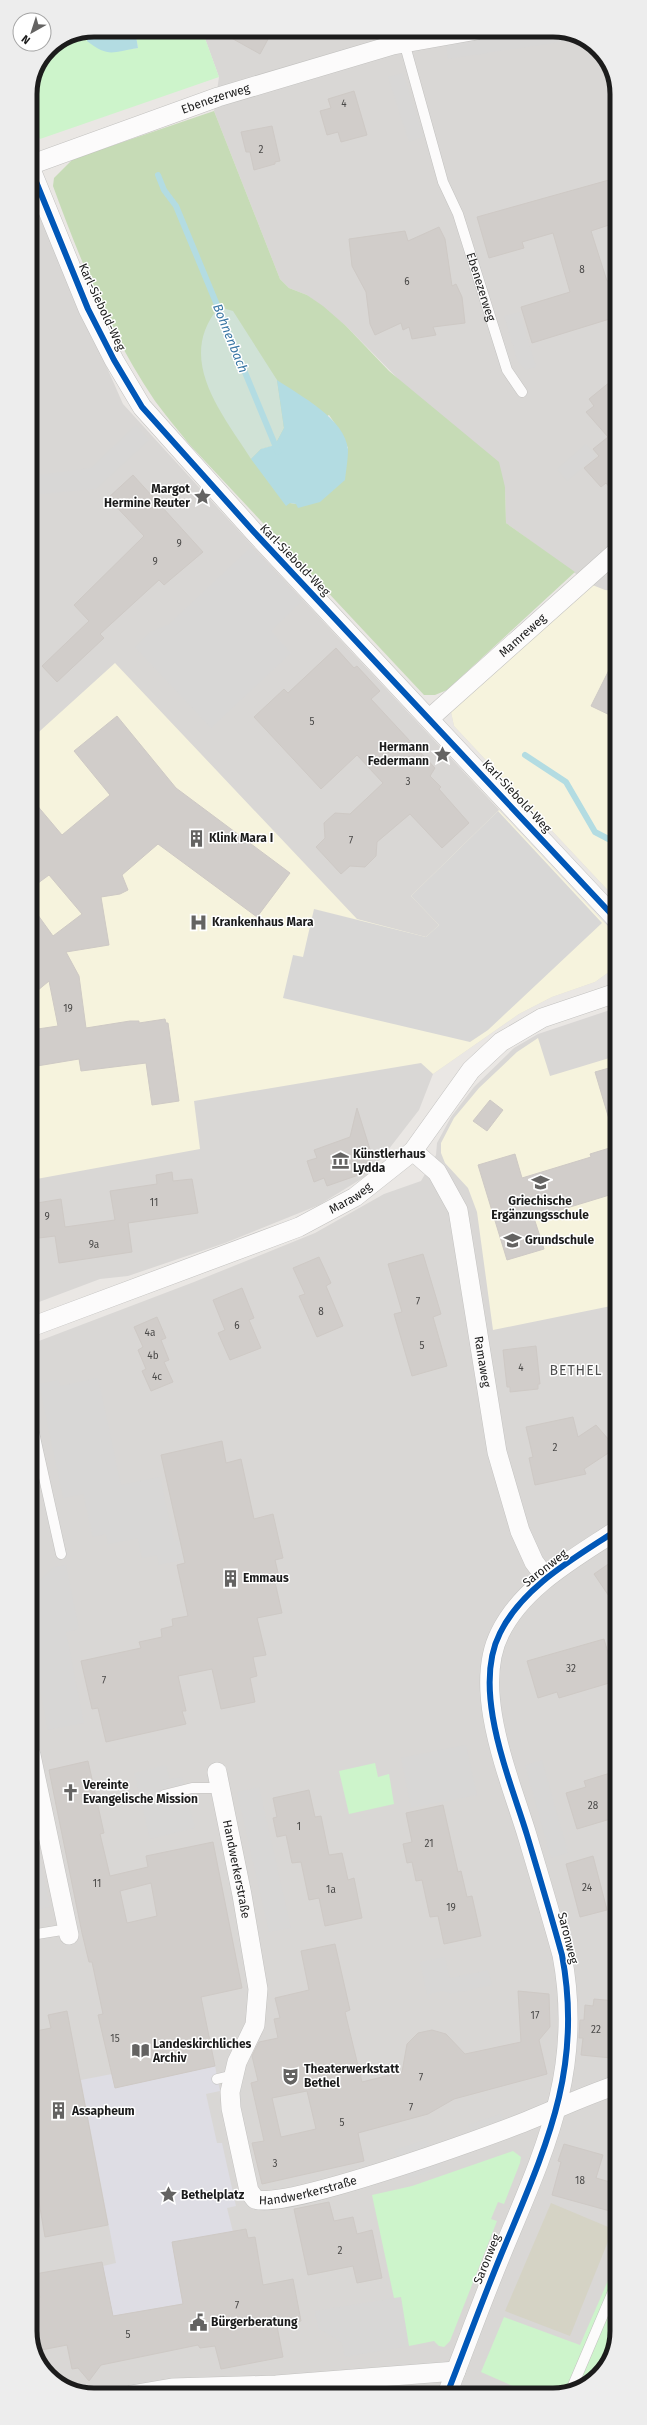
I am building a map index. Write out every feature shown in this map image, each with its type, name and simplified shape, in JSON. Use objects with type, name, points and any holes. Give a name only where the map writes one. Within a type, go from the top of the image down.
[{"type":"street","name":"Ebenezerweg","points":[[37,163],[218,97],[404,42],[434,37]]},
{"type":"street","name":"Karl-Siebold-Weg","points":[[37,183],[88,309],[114,360],[142,407],[254,532],[430,718],[610,913]]},
{"type":"street","name":"Mamreweg","points":[[430,718],[610,557]]},
{"type":"street","name":"Maraweg","points":[[37,1325],[299,1227],[355,1196],[413,1151],[471,1070],[501,1042],[542,1018],[610,995]]},
{"type":"street","name":"Ramaweg","points":[[413,1151],[437,1172],[458,1210],[497,1452],[520,1531],[534,1562],[546,1578]]},
{"type":"street","name":"Saronweg","points":[[449,2388],[490,2280],[549,2137],[558,2108],[568,2034],[567,1983],[553,1920],[495,1729],[490,1670],[492,1652],[500,1632],[522,1602],[546,1578],[610,1534]]},
{"type":"street","name":"Handwerkerstraße","points":[[218,1780],[250,1939],[258,1989],[255,2024],[237,2062],[226,2077],[230,2092],[231,2108],[249,2191],[254,2199],[262,2202],[320,2190],[387,2170],[503,2130],[558,2108],[576,2098],[610,2087]]},
{"type":"street","points":[[37,1783],[69,1932]]},
{"type":"street","points":[[172,2388],[276,2385],[456,2371]]},
{"type":"lane","name":"Ebenezerweg","points":[[404,42],[443,182],[458,214],[507,370],[522,392]]},
{"type":"lane","points":[[37,1446],[61,1554]]},
{"type":"lane","points":[[164,1795],[218,1780]]},
{"type":"lane","points":[[37,1935],[69,1932]]},
{"type":"lane","points":[[573,2384],[610,2298]]},
{"type":"shaded area","points":[[205,37],[556,37],[575,41],[590,51],[598,59],[607,76],[610,94],[610,893],[454,726],[451,712],[590,584],[506,523],[505,487],[346,326],[307,295],[289,288],[280,279],[214,111],[219,77]]},
{"type":"shaded area","points":[[500,37],[556,37],[567,39],[567,41],[448,59],[446,45]]},
{"type":"shaded area","points":[[403,73],[424,137],[409,142],[388,77]]},
{"type":"shaded area","points":[[37,209],[123,404],[250,543],[610,929],[610,971],[595,982],[552,997],[519,1014],[433,1074],[419,1110],[366,1176],[319,1205],[225,1243],[128,1276],[100,1279],[37,1303]]},
{"type":"shaded area","points":[[520,312],[536,367],[526,370],[518,362],[504,316]]},
{"type":"shaded area","points":[[136,425],[149,440],[96,489],[37,494],[37,475],[91,468]]},
{"type":"shaded area","points":[[586,444],[597,456],[567,481],[557,469]]},
{"type":"shaded area","points":[[251,547],[302,601],[271,631],[291,653],[211,728],[135,647],[150,632],[169,624]]},
{"type":"shaded area","points":[[590,584],[610,590],[610,893],[454,726],[451,712],[461,701]]},
{"type":"shaded area","name":"Krankenhaus Mara","points":[[115,663],[357,919],[426,937],[439,925],[411,896],[499,810],[610,929],[610,971],[595,982],[552,997],[519,1014],[433,1074],[421,1063],[194,1101],[200,1149],[37,1179],[37,734]]},
{"type":"shaded area","points":[[498,811],[602,923],[488,1030],[470,1042],[283,998],[293,955],[303,957],[314,909],[426,937],[439,925],[411,896]]},
{"type":"shaded area","points":[[610,1010],[610,2331],[607,2349],[598,2366],[585,2378],[575,2384],[553,2388],[91,2388],[72,2384],[62,2378],[49,2366],[40,2349],[37,2331],[37,1342],[194,1282],[315,1233],[384,1194],[421,1181],[436,1155],[437,1143],[451,1117],[474,1087],[514,1048],[538,1034]]},
{"type":"shaded area","name":"Griechische Ergänzungsschule","points":[[538,1038],[550,1076],[610,1058],[610,1306],[493,1330],[477,1212],[468,1188],[445,1163],[441,1153],[441,1143],[454,1118],[479,1088],[517,1052]]},
{"type":"shaded area","points":[[98,1378],[121,1485],[160,1477],[174,1541],[187,1539],[191,1558],[159,1565],[157,1555],[142,1558],[138,1538],[108,1544],[106,1534],[93,1537],[83,1494],[63,1498],[39,1384],[59,1380],[60,1386]]},
{"type":"shaded area","points":[[66,1565],[79,1629],[66,1632],[84,1723],[48,1730],[37,1675],[37,1583],[54,1567]]},
{"type":"shaded area","points":[[466,1745],[477,1795],[411,1808],[401,1758]]},
{"type":"shaded area","points":[[542,1760],[568,1853],[551,1858],[525,1765]]},
{"type":"shaded area","points":[[166,1765],[170,1779],[182,1777],[195,1828],[150,1839],[134,1773]]},
{"type":"shaded area","points":[[259,1787],[291,1928],[269,1932],[237,1792]]},
{"type":"shaded area","points":[[37,1845],[50,1907],[37,1910]]},
{"type":"shaded area","points":[[445,1957],[450,1978],[488,1970],[492,1985],[451,1994],[443,1991],[427,1995],[420,1962]]},
{"type":"shaded area","name":"Bethelplatz","points":[[215,2066],[220,2091],[206,2094],[217,2143],[222,2143],[236,2206],[227,2208],[233,2232],[172,2243],[181,2294],[191,2302],[113,2316],[103,2266],[116,2263],[81,2080],[112,2074],[115,2088]]},
{"type":"shaded area","points":[[500,2114],[503,2120],[471,2131],[468,2125]]},
{"type":"shaded area","points":[[427,2139],[429,2146],[397,2156],[394,2150]]},
{"type":"shaded area","points":[[439,2161],[441,2168],[409,2179],[407,2172]]},
{"type":"shaded area","points":[[551,2203],[610,2228],[610,2236],[570,2336],[505,2311]]},
{"type":"shaded area","points":[[401,2297],[409,2346],[345,2357],[342,2343],[318,2328],[315,2311]]},
{"type":"green space","points":[[136,37],[205,37],[219,77],[40,139],[37,134],[38,83],[41,72],[54,54],[72,41],[88,38],[88,41],[123,50],[138,48]]},
{"type":"green space","points":[[214,111],[280,279],[289,288],[307,295],[323,306],[346,326],[389,371],[499,462],[505,487],[506,523],[575,572],[447,690],[435,695],[424,695],[189,444],[155,401],[124,350],[98,297],[74,242],[53,186],[54,178],[73,159]],"holes":[[[329,415],[340,431],[348,448],[296,504],[290,503],[261,449],[275,445]]]},
{"type":"green space","points":[[219,307],[233,311],[277,380],[284,428],[275,445],[261,449],[251,459],[217,404],[208,385],[202,366],[201,346],[207,327]]},
{"type":"green space","points":[[375,1763],[378,1777],[389,1774],[394,1804],[349,1814],[339,1771]]},
{"type":"green space","points":[[513,2151],[521,2157],[520,2163],[504,2204],[498,2202],[491,2219],[497,2221],[450,2341],[444,2347],[439,2346],[434,2341],[409,2346],[401,2297],[394,2298],[372,2195],[412,2186]]},
{"type":"green space","points":[[610,2276],[609,2342],[598,2366],[585,2378],[575,2384],[564,2387],[517,2388],[481,2372],[504,2317],[580,2345]]},
{"type":"water","points":[[94,37],[136,37],[138,48],[116,52],[106,52],[87,41],[87,38]]},
{"type":"water","points":[[277,380],[309,401],[330,418],[339,428],[345,439],[348,450],[345,480],[320,502],[298,508],[296,504],[290,503],[286,506],[251,459],[261,449],[275,445],[284,428]]},
{"type":"building","points":[[230,37],[269,37],[260,54]]},
{"type":"building","points":[[354,91],[367,135],[341,142],[338,132],[327,135],[320,111],[331,108],[328,99]]},
{"type":"building","points":[[272,126],[280,161],[254,170],[250,152],[246,152],[241,132]]},
{"type":"building","points":[[610,180],[609,225],[591,231],[607,281],[610,280],[610,319],[532,343],[521,307],[570,292],[553,233],[522,242],[524,248],[489,258],[477,217]]},
{"type":"building","points":[[439,227],[445,239],[452,286],[456,284],[462,297],[465,323],[433,327],[436,335],[412,339],[409,327],[403,330],[401,323],[375,335],[370,324],[366,292],[352,266],[349,239],[405,231],[408,241]]},
{"type":"building","points":[[610,382],[610,488],[606,483],[601,487],[584,468],[599,456],[593,449],[608,437],[586,412],[594,406],[589,399]]},
{"type":"building","points":[[133,475],[203,552],[164,585],[159,580],[100,634],[104,638],[57,682],[42,666],[89,621],[74,605],[144,536],[108,498]]},
{"type":"building","points":[[336,648],[354,668],[357,666],[380,691],[371,699],[435,768],[430,776],[441,787],[439,789],[469,823],[442,848],[410,814],[377,842],[376,856],[365,867],[350,866],[341,874],[316,847],[325,838],[324,823],[335,813],[350,814],[383,783],[357,755],[321,789],[254,717],[284,689],[288,693]]},
{"type":"building","points":[[610,668],[610,715],[591,706]]},
{"type":"building","name":"Klink Mara I","points":[[117,716],[176,788],[290,873],[257,917],[158,844],[122,875],[128,890],[120,894],[101,897],[109,945],[66,952],[79,976],[86,1028],[130,1021],[139,1021],[139,1023],[165,1019],[166,1023],[168,1023],[179,1101],[152,1105],[146,1063],[81,1071],[79,1059],[37,1066],[37,1029],[58,1026],[49,981],[37,991],[37,914],[53,936],[82,914],[49,875],[37,884],[37,805],[62,835],[110,795],[74,751]]},
{"type":"building","points":[[610,1068],[610,1122],[595,1072]]},
{"type":"building","points":[[490,1100],[503,1110],[487,1131],[473,1121]]},
{"type":"building","points":[[357,1108],[373,1159],[367,1161],[370,1171],[327,1186],[324,1178],[314,1182],[307,1161],[317,1158],[314,1150],[350,1137]]},
{"type":"building","points":[[610,1148],[610,1195],[534,1218],[544,1249],[507,1260],[478,1165],[515,1154],[522,1178],[591,1157],[590,1154]]},
{"type":"building","points":[[172,1172],[173,1181],[192,1179],[198,1213],[128,1223],[132,1252],[59,1263],[55,1236],[37,1238],[37,1203],[61,1199],[65,1227],[115,1220],[110,1191],[157,1184],[156,1175]]},
{"type":"building","points":[[423,1254],[441,1314],[433,1317],[447,1366],[412,1376],[394,1314],[402,1312],[388,1264]]},
{"type":"building","points":[[319,1257],[331,1283],[326,1286],[343,1326],[317,1337],[299,1296],[305,1294],[293,1268]]},
{"type":"building","points":[[242,1288],[254,1318],[249,1320],[261,1348],[230,1360],[218,1333],[225,1330],[213,1300]]},
{"type":"building","points":[[157,1317],[166,1338],[161,1340],[169,1360],[164,1362],[173,1382],[151,1391],[142,1371],[146,1369],[138,1350],[143,1347],[134,1327]]},
{"type":"building","points":[[536,1346],[540,1384],[538,1384],[538,1389],[510,1392],[510,1387],[507,1387],[503,1350]]},
{"type":"building","points":[[573,1417],[578,1437],[596,1425],[610,1441],[610,1452],[584,1469],[586,1474],[535,1485],[529,1458],[533,1457],[526,1427]]},
{"type":"building","name":"Emmaus","points":[[222,1441],[226,1463],[241,1459],[254,1519],[273,1514],[283,1558],[275,1560],[280,1581],[275,1582],[282,1613],[257,1618],[266,1655],[253,1657],[257,1676],[250,1678],[255,1702],[221,1709],[212,1669],[178,1676],[186,1711],[182,1711],[186,1724],[106,1742],[98,1708],[92,1709],[81,1661],[141,1648],[139,1642],[162,1637],[161,1629],[173,1626],[172,1619],[188,1616],[177,1565],[185,1563],[161,1455]]},
{"type":"building","points":[[610,1563],[610,1598],[594,1574]]},
{"type":"building","points":[[604,1639],[610,1660],[610,1683],[559,1698],[557,1692],[538,1698],[527,1661]]},
{"type":"building","points":[[88,1761],[104,1833],[100,1834],[110,1876],[148,1867],[146,1856],[213,1842],[242,1988],[201,1997],[215,2066],[115,2088],[98,2015],[103,2014],[92,1962],[89,1962],[82,1933],[49,1770]],"holes":[[[151,1883],[157,1916],[127,1923],[120,1891]]]},
{"type":"building","points":[[610,1773],[610,1819],[577,1829],[566,1793],[586,1787],[584,1781]]},
{"type":"building","points":[[309,1790],[315,1817],[321,1816],[329,1855],[342,1853],[348,1880],[354,1878],[362,1918],[325,1926],[319,1898],[309,1900],[301,1862],[292,1863],[286,1835],[277,1837],[273,1818],[277,1817],[273,1798]]},
{"type":"building","points":[[443,1805],[458,1872],[461,1871],[467,1897],[472,1896],[481,1936],[444,1944],[438,1916],[430,1917],[422,1880],[416,1881],[412,1862],[407,1863],[403,1844],[412,1842],[406,1813]]},
{"type":"building","points":[[593,1856],[607,1910],[580,1917],[566,1864]]},
{"type":"building","points":[[335,1944],[350,2010],[345,2012],[362,2082],[402,2072],[407,2044],[418,2033],[432,2030],[446,2034],[465,2054],[521,2042],[518,1991],[549,1994],[550,2027],[539,2040],[547,2074],[454,2099],[428,2114],[358,2133],[364,2161],[262,2184],[252,2143],[264,2141],[251,2083],[258,2081],[252,2056],[259,2042],[278,2038],[274,2019],[280,2018],[275,1998],[309,1990],[301,1951]],"holes":[[[307,2091],[316,2129],[281,2137],[272,2098]]]},
{"type":"building","points":[[594,1999],[610,2000],[610,2058],[581,2055],[583,2038],[579,2038],[580,2020],[584,2020],[585,2005],[593,2006]]},
{"type":"building","name":"Assapheum","points":[[67,2011],[108,2225],[45,2237],[37,2190],[37,2031],[51,2028],[48,2015]]},
{"type":"building","points":[[564,2144],[603,2155],[596,2178],[610,2182],[610,2211],[552,2195],[561,2162],[558,2161]]},
{"type":"building","points":[[329,2202],[334,2221],[353,2217],[357,2234],[372,2230],[382,2278],[357,2283],[353,2266],[308,2275],[294,2209]]},
{"type":"building","points":[[246,2229],[248,2238],[255,2237],[263,2285],[293,2279],[301,2321],[277,2326],[283,2357],[221,2369],[215,2346],[200,2348],[198,2345],[101,2365],[89,2381],[78,2368],[72,2369],[67,2345],[41,2350],[37,2331],[37,2298],[40,2298],[37,2284],[37,2274],[102,2262],[113,2316],[183,2304],[172,2242]]},
{"type":"waterway","name":"Bohnenbach","points":[[158,175],[164,190],[176,206],[278,452]]},
{"type":"waterway","name":"Bohnenbach","points":[[525,755],[566,782],[595,832],[610,840]]},
{"type":"cycle path","points":[[37,184],[88,309],[114,360],[142,407],[254,532],[610,913]]},
{"type":"cycle path","points":[[449,2388],[545,2145],[556,2110],[564,2073],[568,2036],[567,1997],[562,1955],[527,1835],[503,1762],[496,1734],[491,1707],[490,1681],[492,1656],[500,1633],[510,1616],[522,1601],[551,1574],[610,1535]]},
{"type":"place","name":"Margot Hermine Reuter","points":[[203,496]]},
{"type":"place","name":"Hermann Federmann","points":[[442,754]]},
{"type":"place","name":"Klink Mara I","points":[[196,838]]},
{"type":"place","name":"Krankenhaus Mara","points":[[199,922]]},
{"type":"place","name":"Künstlerhaus Lydda","points":[[340,1161]]},
{"type":"place","name":"Griechische Ergänzungsschule","points":[[540,1182]]},
{"type":"place","name":"Grundschule","points":[[512,1240]]},
{"type":"place","name":"Emmaus","points":[[230,1578]]},
{"type":"place","name":"Vereinte Evangelische Mission","points":[[70,1792]]},
{"type":"place","name":"Landeskirchliches Archiv","points":[[140,2051]]},
{"type":"place","name":"Theaterwerkstatt Bethel","points":[[291,2076]]},
{"type":"place","name":"Assapheum","points":[[59,2111]]},
{"type":"place","name":"Bethelplatz","points":[[168,2195]]},
{"type":"place","name":"Bürgerberatung","points":[[198,2322]]},
{"type":"district","name":"BETHEL","points":[[576,1370]]}]
